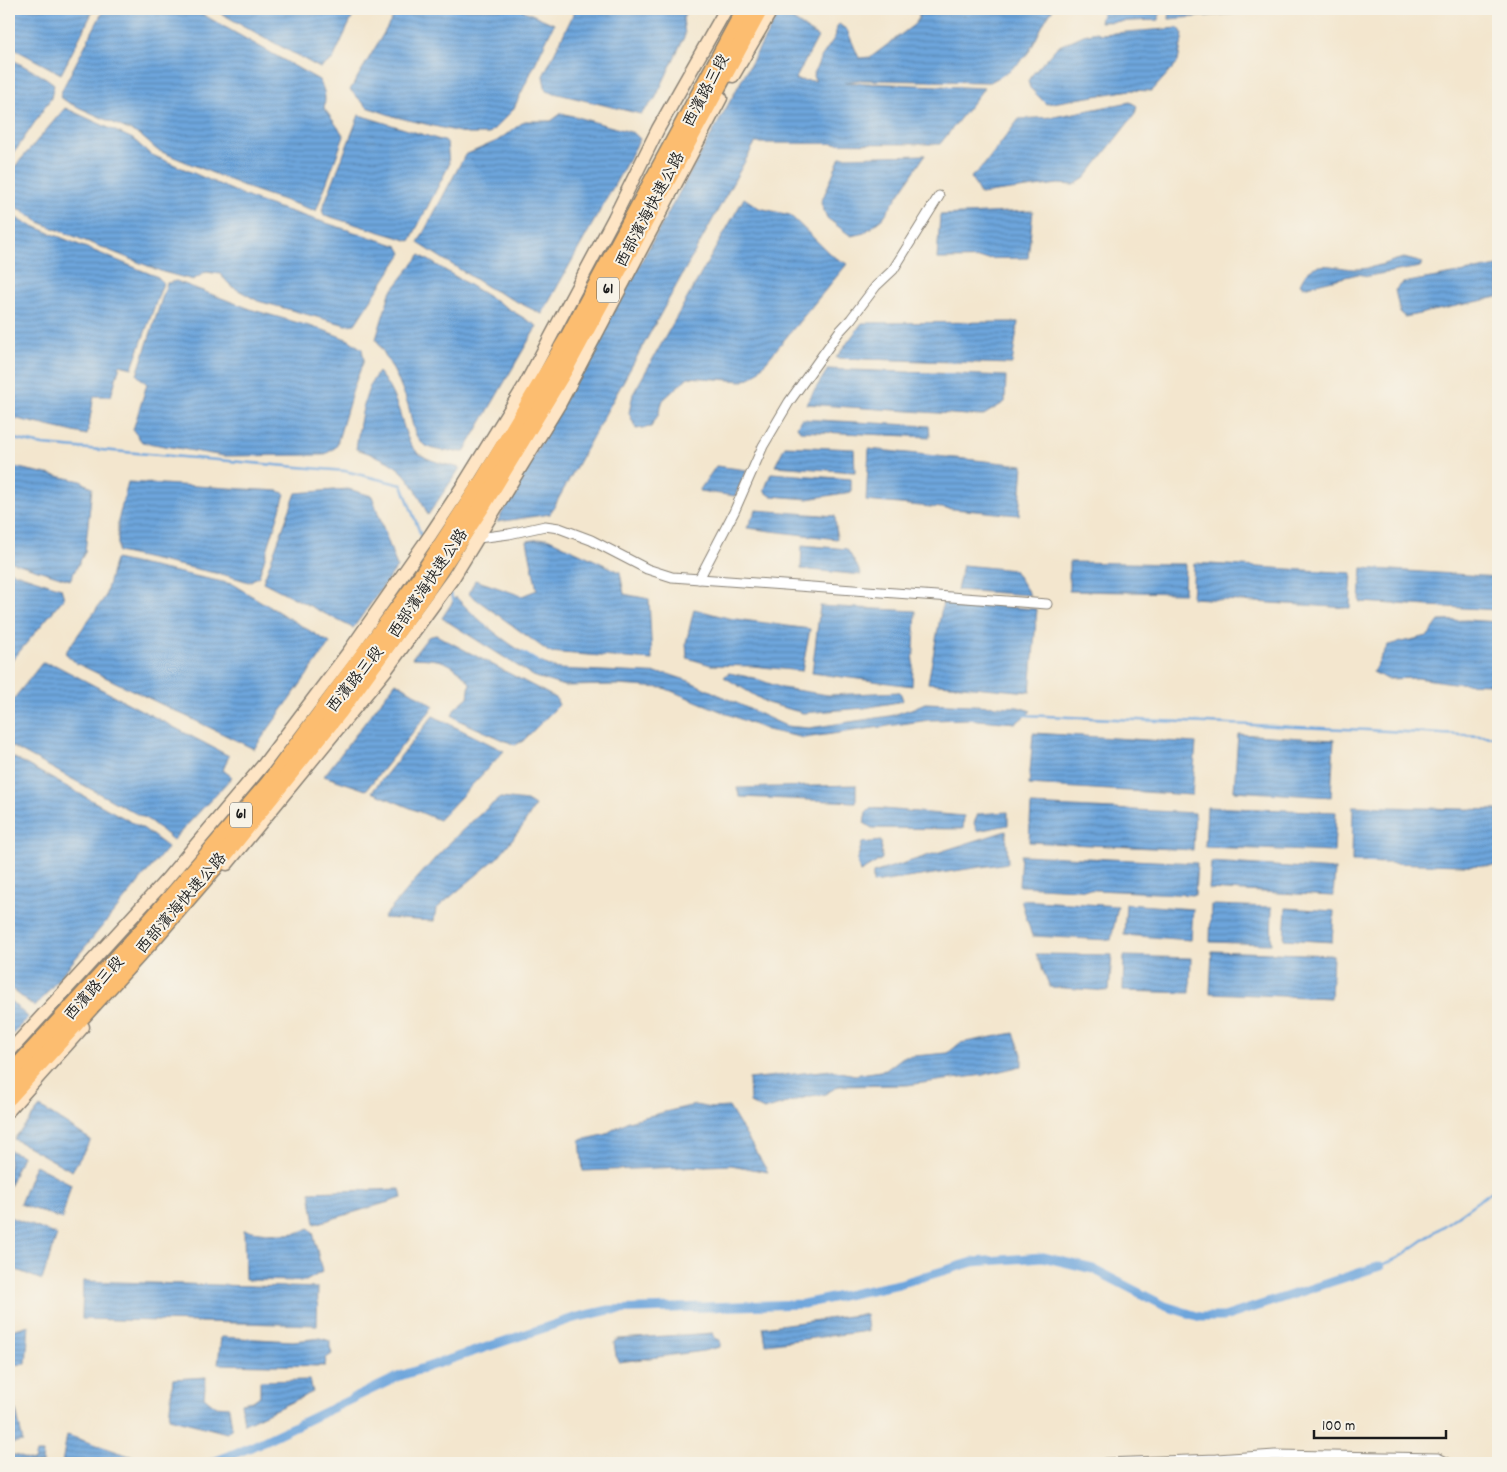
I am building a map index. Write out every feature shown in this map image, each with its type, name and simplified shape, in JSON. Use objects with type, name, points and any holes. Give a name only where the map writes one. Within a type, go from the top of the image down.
[{"type":"highway","name":"西部濱海快速公路","points":[[445,565],[484,479],[569,336],[745,9]]},
{"type":"highway","name":"西部濱海快速公路","points":[[9,1076],[142,931],[269,783],[423,584],[445,565],[566,367],[760,9]]},
{"type":"highway","name":"西部濱海快速公路","points":[[9,1097],[156,935],[213,869],[339,712],[423,584]]},
{"type":"street","name":"西濱路三段","points":[[9,1052],[166,880],[264,764],[350,650],[412,562],[525,384],[614,218],[658,130],[726,9]]},
{"type":"street","name":"西濱路三段","points":[[9,1110],[197,900],[386,670],[432,608],[445,565],[478,538],[560,403],[733,74],[772,9]]},
{"type":"street","points":[[699,579],[734,512],[763,446],[789,402],[839,332],[876,286],[892,270],[939,196]]},
{"type":"street","points":[[478,538],[509,534],[545,526],[559,528],[591,540],[647,569],[672,577],[1047,604]]},
{"type":"street","points":[[1105,1463],[1275,1455],[1438,1458],[1448,1463]]},
{"type":"water","points":[[9,9],[94,9],[61,74],[9,46]]},
{"type":"water","points":[[104,9],[193,9],[319,80],[323,87],[324,108],[344,136],[316,211],[256,191],[157,150],[140,135],[69,103],[60,97]]},
{"type":"water","points":[[213,9],[356,9],[333,59],[320,68]]},
{"type":"water","points":[[398,9],[520,9],[554,24],[513,110],[489,134],[468,134],[396,117],[367,107],[350,90]]},
{"type":"water","points":[[576,9],[688,9],[683,18],[685,35],[655,99],[641,114],[546,91],[543,76]]},
{"type":"water","points":[[918,9],[1053,9],[1027,55],[1012,69],[990,82],[861,80],[844,82],[984,88],[940,144],[755,143],[550,514],[497,522],[780,11],[818,37],[795,80],[816,81],[813,76],[820,59],[835,37],[839,24],[847,30],[859,58],[871,57],[915,24],[919,18]]},
{"type":"water","points":[[1103,9],[1160,9],[1159,20],[1100,22]]},
{"type":"water","points":[[1170,9],[1246,9],[1243,13],[1169,19]]},
{"type":"water","points":[[1179,28],[1183,34],[1178,62],[1152,91],[1131,90],[1046,104],[1030,88],[1028,81],[1031,76],[1057,47],[1086,34]]},
{"type":"water","points":[[9,58],[54,84],[51,98],[16,150],[9,155]]},
{"type":"water","points":[[1130,102],[1137,106],[1135,114],[1085,178],[1074,185],[1058,184],[980,194],[971,177],[984,165],[1019,119],[1054,117]]},
{"type":"water","points":[[65,108],[133,139],[150,154],[257,201],[398,246],[402,253],[355,324],[346,325],[258,301],[231,286],[220,274],[206,272],[193,280],[163,272],[41,223],[10,203],[9,175]]},
{"type":"water","points":[[562,113],[634,133],[640,139],[542,314],[489,288],[418,243],[465,155],[497,141],[525,121],[551,121]]},
{"type":"water","points":[[359,115],[447,142],[449,165],[410,241],[324,215],[322,210]]},
{"type":"water","points":[[925,155],[883,218],[864,233],[851,236],[827,218],[821,203],[840,157]]},
{"type":"water","points":[[744,198],[759,208],[790,215],[831,255],[847,264],[755,375],[743,381],[688,377],[663,400],[658,415],[651,427],[636,429],[629,413],[633,394]]},
{"type":"water","points":[[1033,211],[1028,258],[937,259],[940,215]]},
{"type":"water","points":[[9,213],[23,222],[158,277],[163,283],[132,368],[120,365],[111,396],[94,396],[87,435],[9,417]]},
{"type":"water","points":[[420,255],[537,326],[464,452],[437,450],[427,447],[419,441],[414,431],[402,388],[376,339],[390,293]]},
{"type":"water","points":[[1404,258],[1423,263],[1420,267],[1368,276],[1358,274],[1303,287],[1300,284],[1311,269],[1318,266],[1364,269]]},
{"type":"water","points":[[1498,266],[1498,297],[1405,317],[1400,313],[1395,290],[1403,283]]},
{"type":"water","points":[[176,281],[253,310],[323,330],[349,340],[362,349],[364,360],[354,386],[336,447],[324,455],[223,456],[142,442],[133,430],[147,384],[137,375],[167,283]]},
{"type":"water","points":[[1018,322],[1012,364],[836,358],[862,323]]},
{"type":"water","points":[[828,369],[1006,376],[1005,402],[982,416],[806,404]]},
{"type":"water","points":[[378,372],[393,396],[407,436],[417,452],[427,458],[460,468],[428,515],[415,489],[402,471],[384,459],[356,449],[366,399]]},
{"type":"water","points":[[801,419],[929,426],[930,437],[800,431],[797,427]]},
{"type":"water","points":[[785,446],[854,449],[855,472],[775,466]]},
{"type":"water","points":[[869,449],[1023,465],[1019,515],[866,501]]},
{"type":"water","points":[[9,466],[81,481],[92,488],[85,552],[70,580],[9,561]]},
{"type":"water","points":[[716,466],[747,470],[735,496],[699,491]]},
{"type":"water","points":[[771,473],[851,479],[851,492],[808,499],[771,496],[764,491]]},
{"type":"water","points":[[128,482],[279,491],[285,494],[259,576],[249,582],[118,552],[118,521]]},
{"type":"water","points":[[348,489],[372,496],[397,567],[353,628],[263,582],[296,493]]},
{"type":"water","points":[[756,510],[835,516],[837,539],[747,528]]},
{"type":"water","points":[[547,538],[620,572],[624,594],[649,599],[652,660],[549,652],[469,594],[475,580],[522,596],[537,590],[527,541]]},
{"type":"water","points":[[802,545],[847,549],[861,575],[801,569]]},
{"type":"water","points":[[115,559],[232,584],[330,643],[254,749],[76,663],[65,653],[105,597]]},
{"type":"water","points":[[1069,562],[1185,564],[1184,593],[1069,591]]},
{"type":"water","points":[[1194,563],[1352,573],[1350,608],[1192,598]]},
{"type":"water","points":[[963,565],[1014,570],[1030,595],[957,590]]},
{"type":"water","points":[[1362,568],[1498,577],[1498,610],[1360,602]]},
{"type":"water","points":[[9,571],[61,588],[64,598],[9,664]]},
{"type":"water","points":[[456,597],[490,629],[532,658],[546,665],[559,669],[668,674],[689,681],[786,726],[809,728],[890,716],[925,703],[1018,707],[1031,711],[1016,723],[966,719],[929,720],[804,738],[767,730],[664,688],[617,685],[564,686],[535,677],[442,618]]},
{"type":"water","points":[[943,602],[1037,609],[1030,692],[928,683]]},
{"type":"water","points":[[820,606],[916,611],[912,686],[812,673]]},
{"type":"water","points":[[694,609],[728,618],[810,629],[802,671],[752,666],[711,665],[687,658],[686,643]]},
{"type":"water","points":[[1439,621],[1498,622],[1498,684],[1454,683],[1417,678],[1387,679],[1373,672],[1388,645],[1428,636]]},
{"type":"water","points":[[436,635],[556,698],[559,705],[523,741],[515,745],[458,720],[452,715],[455,708],[468,697],[470,683],[463,675],[445,662],[412,658],[428,637]]},
{"type":"water","points":[[42,663],[55,665],[229,756],[223,770],[232,777],[173,840],[150,821],[9,745],[9,705]]},
{"type":"water","points":[[729,673],[754,678],[782,688],[828,695],[900,692],[903,700],[864,708],[803,713],[767,703],[724,677]]},
{"type":"water","points":[[396,682],[434,706],[366,790],[324,776]]},
{"type":"water","points":[[433,716],[504,751],[439,820],[372,792]]},
{"type":"water","points":[[1033,733],[1196,743],[1192,795],[1029,785]]},
{"type":"water","points":[[1238,734],[1334,740],[1331,797],[1234,791]]},
{"type":"water","points":[[9,755],[144,829],[168,847],[35,1007],[9,987]]},
{"type":"water","points":[[856,785],[856,802],[740,797],[737,788]]},
{"type":"water","points":[[500,798],[527,801],[535,806],[522,827],[498,857],[436,909],[434,921],[383,918],[453,839]]},
{"type":"water","points":[[1031,805],[1195,813],[1193,850],[1029,842]]},
{"type":"water","points":[[1353,806],[1498,810],[1498,866],[1352,862]]},
{"type":"water","points":[[1207,807],[1336,812],[1334,852],[1205,847]]},
{"type":"water","points":[[871,808],[964,816],[963,829],[872,828],[864,823],[866,813]]},
{"type":"water","points":[[1008,812],[1008,825],[977,831],[974,823],[978,814]]},
{"type":"water","points":[[1006,831],[1008,863],[873,883],[873,873]]},
{"type":"water","points":[[881,841],[882,859],[860,872],[857,860],[862,843]]},
{"type":"water","points":[[1021,855],[1197,863],[1195,895],[1019,886]]},
{"type":"water","points":[[1211,862],[1335,870],[1333,896],[1209,889]]},
{"type":"water","points":[[1021,900],[1118,906],[1111,940],[1032,936]]},
{"type":"water","points":[[1126,904],[1193,909],[1191,940],[1124,935]]},
{"type":"water","points":[[1211,905],[1272,907],[1271,944],[1210,942]]},
{"type":"water","points":[[1286,908],[1334,911],[1332,942],[1284,939]]},
{"type":"water","points":[[1212,951],[1333,955],[1331,998],[1210,993]]},
{"type":"water","points":[[1036,954],[1112,955],[1109,991],[1050,987]]},
{"type":"water","points":[[1124,956],[1191,958],[1190,993],[1123,991]]},
{"type":"water","points":[[9,1000],[28,1017],[9,1038]]},
{"type":"water","points":[[1014,1033],[1022,1054],[1022,1066],[983,1075],[907,1085],[839,1086],[825,1094],[810,1096],[764,1110],[750,1103],[749,1079],[831,1070],[855,1075],[886,1070],[903,1057],[948,1053],[960,1043]]},
{"type":"water","points":[[694,1105],[712,1108],[729,1107],[768,1172],[731,1165],[583,1171],[580,1140],[604,1135],[628,1121]]},
{"type":"water","points":[[40,1107],[91,1140],[72,1171],[14,1139]]},
{"type":"water","points":[[9,1150],[22,1156],[9,1187]]},
{"type":"water","points":[[35,1165],[71,1184],[62,1219],[20,1204]]},
{"type":"water","points":[[400,1189],[402,1198],[315,1224],[310,1192]]},
{"type":"water","points":[[10,1217],[57,1235],[42,1280],[9,1267]]},
{"type":"water","points":[[309,1228],[313,1232],[322,1272],[306,1281],[245,1280],[244,1230],[286,1234]]},
{"type":"water","points":[[83,1281],[318,1288],[317,1325],[82,1319]]},
{"type":"water","points":[[866,1314],[868,1331],[766,1344],[763,1327]]},
{"type":"water","points":[[29,1325],[26,1364],[9,1365],[9,1331]]},
{"type":"water","points":[[713,1333],[714,1338],[720,1340],[720,1347],[619,1362],[616,1356],[614,1342],[618,1339]]},
{"type":"water","points":[[221,1337],[293,1341],[321,1338],[330,1341],[332,1354],[326,1358],[325,1366],[218,1364]]},
{"type":"water","points":[[206,1377],[204,1397],[215,1406],[229,1407],[232,1428],[227,1433],[169,1418],[173,1379]]},
{"type":"water","points":[[310,1380],[313,1392],[244,1424],[241,1403],[253,1401],[260,1396],[260,1381]]},
{"type":"water","points":[[16,1410],[23,1442],[9,1444],[9,1411]]},
{"type":"water","points":[[67,1435],[148,1462],[62,1463]]},
{"type":"water","points":[[36,1453],[43,1453],[42,1463],[9,1463],[9,1455],[16,1455],[34,1461]]},
{"type":"waterway","points":[[9,438],[43,445],[345,471],[402,485],[422,538]]},
{"type":"waterway","points":[[449,592],[455,603]]},
{"type":"waterway","points":[[522,652],[545,666]]},
{"type":"waterway","points":[[1023,715],[1498,737]]},
{"type":"waterway","points":[[1380,1266],[1398,1258],[1498,1187]]},
{"type":"waterway","points":[[211,1463],[251,1447],[400,1376],[574,1318],[609,1310],[803,1304],[899,1284],[973,1262],[1043,1257],[1093,1269],[1165,1306],[1200,1317],[1224,1317],[1380,1266]]}]
